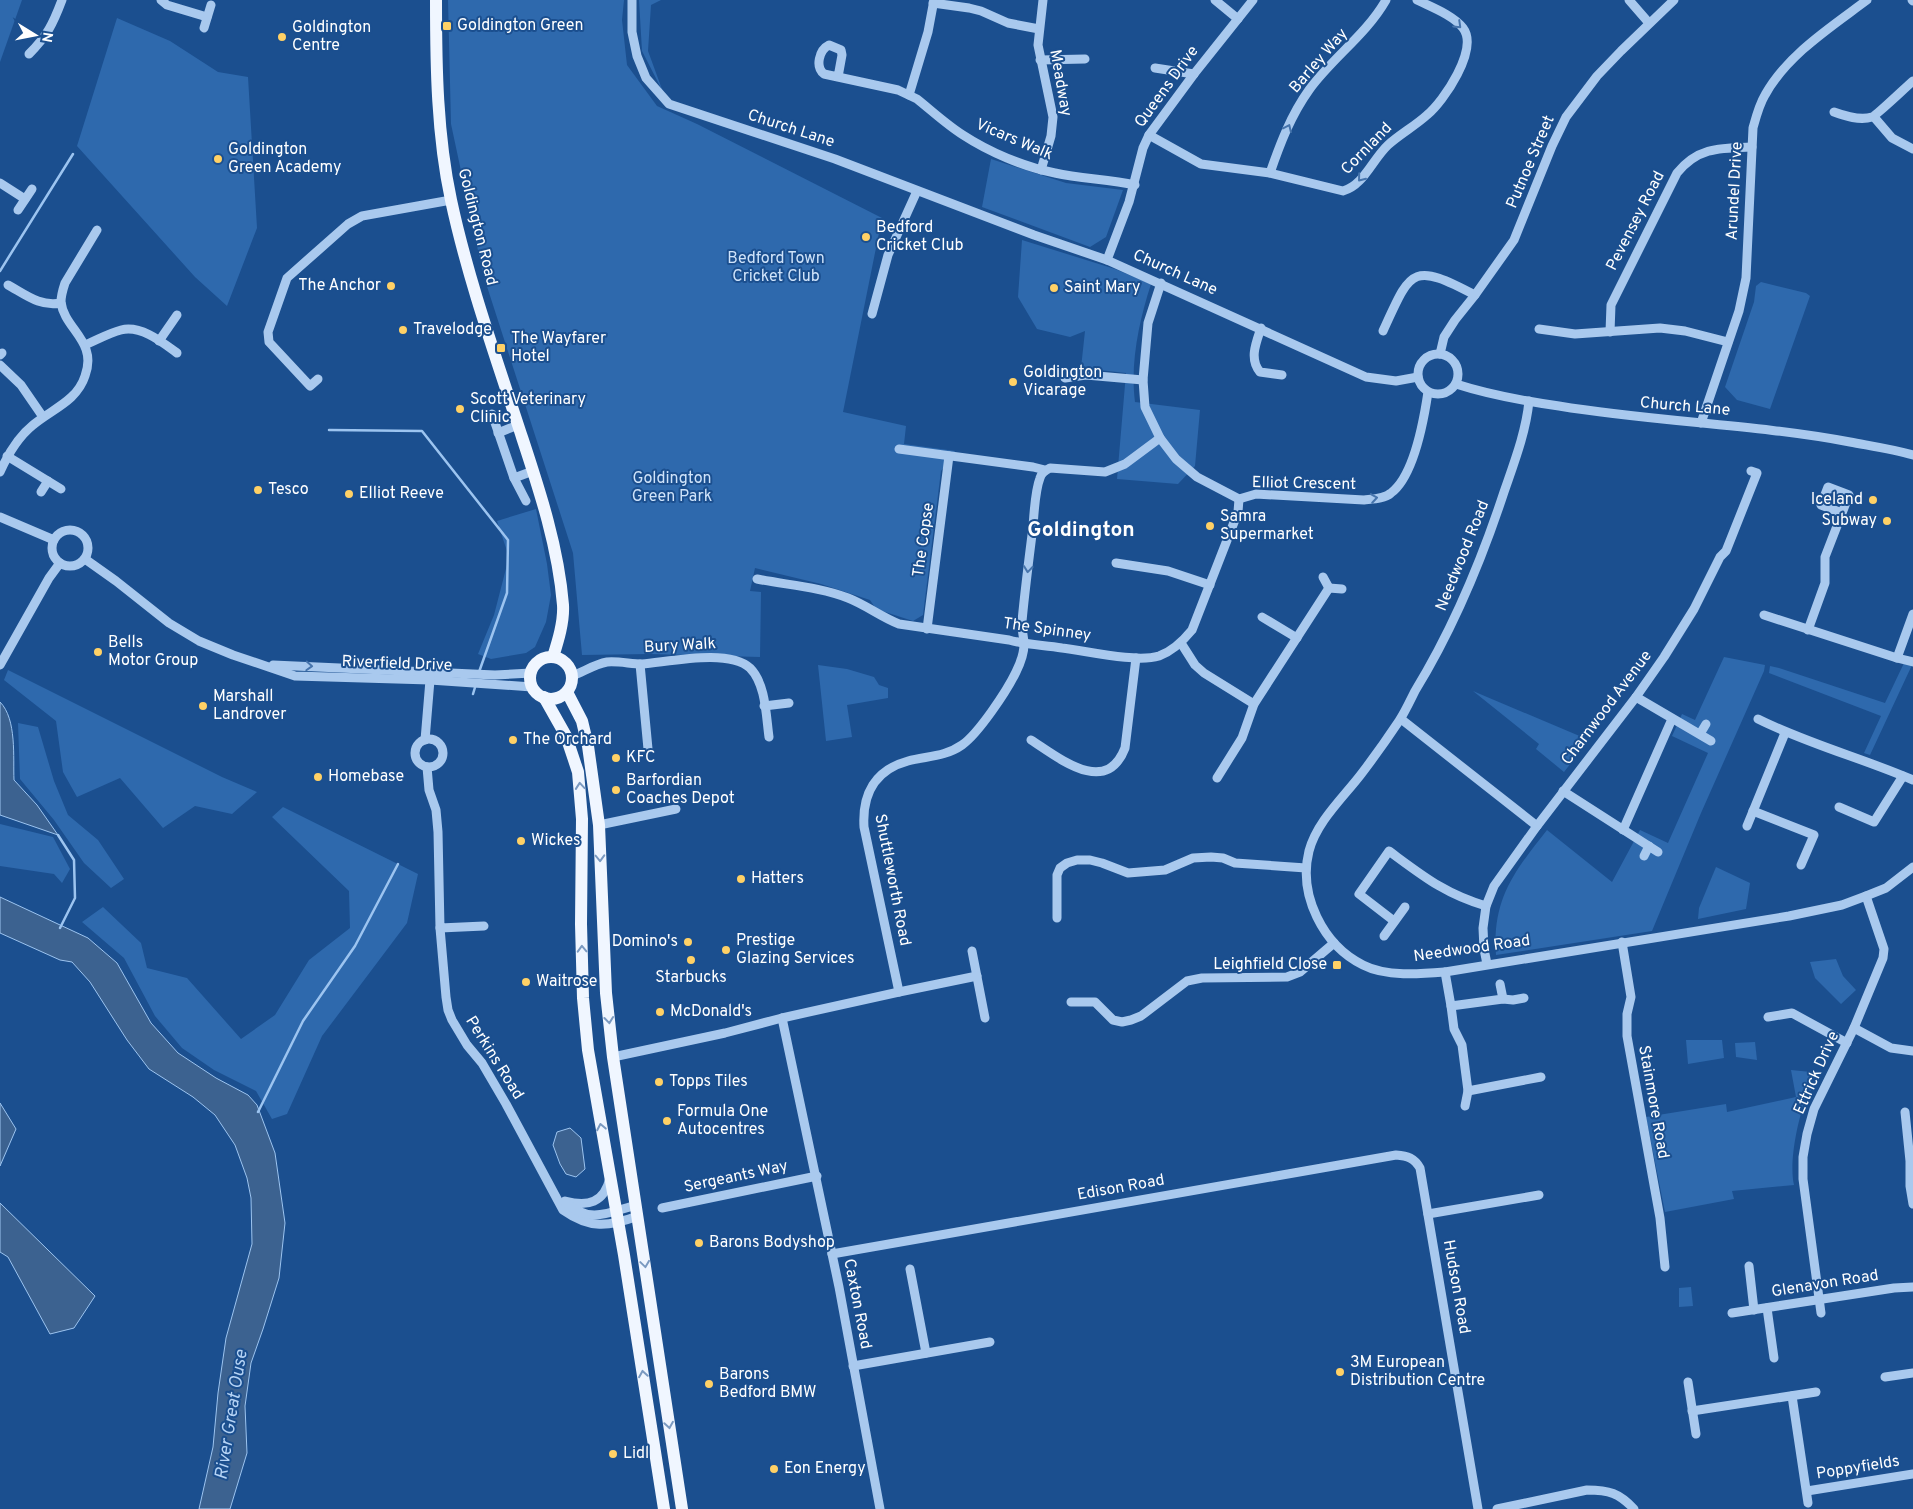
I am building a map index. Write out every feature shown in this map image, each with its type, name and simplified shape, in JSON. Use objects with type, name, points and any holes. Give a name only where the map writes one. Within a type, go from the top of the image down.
[{"type":"main road","name":"Goldington Road","points":[[436,0],[439,115],[451,200],[483,316],[533,470],[556,559],[563,606],[559,635],[553,657]]},
{"type":"main road","points":[[553,657],[566,662],[570,669],[572,682],[567,692],[560,697],[552,699],[538,694],[532,687],[531,673],[535,664],[545,658],[553,657]]},
{"type":"main road","points":[[567,692],[582,721],[588,746],[599,825],[606,993],[613,1056],[682,1509]]},
{"type":"main road","points":[[544,697],[566,736],[578,772],[582,819],[581,924],[583,998],[588,1050],[618,1217],[664,1509]]},
{"type":"street","points":[[29,54],[41,42],[53,25],[62,0]]},
{"type":"street","points":[[161,0],[167,4],[207,17]]},
{"type":"street","name":"Church Lane","points":[[632,0],[632,32],[637,56],[646,78],[658,94],[669,104],[835,159],[1034,235],[1107,260],[1366,377],[1396,381],[1418,377]]},
{"type":"street","name":"Meadway","points":[[1041,170],[1053,126],[1053,116],[1038,45],[1044,0]]},
{"type":"street","points":[[1216,0],[1238,19]]},
{"type":"street","name":"Queens Drive","points":[[1107,260],[1135,185],[1143,148],[1149,136],[1194,74],[1252,0]]},
{"type":"street","name":"Barley Way","points":[[1270,173],[1293,116],[1309,90],[1330,65],[1365,30],[1386,0]]},
{"type":"street","name":"Cornland","points":[[1149,136],[1201,164],[1270,173],[1343,191],[1352,188],[1388,145],[1429,114],[1442,99],[1463,61],[1468,47],[1467,36],[1462,27],[1452,18],[1417,0]]},
{"type":"street","points":[[1629,0],[1650,23]]},
{"type":"street","name":"Putnoe Street","points":[[1440,354],[1444,337],[1455,320],[1476,296],[1514,240],[1552,146],[1566,117],[1597,76],[1674,0]]},
{"type":"street","name":"Arundel Drive","points":[[1701,424],[1738,311],[1746,278],[1753,128],[1758,110],[1773,82],[1812,42],[1867,0]]},
{"type":"street","points":[[909,95],[928,32],[934,1],[981,11],[1008,23],[1039,29]]},
{"type":"street","points":[[204,28],[211,5]]},
{"type":"street","points":[[1040,60],[1085,58]]},
{"type":"street","points":[[1155,68],[1194,74]]},
{"type":"street","name":"Vicars Walk","points":[[838,77],[898,90],[909,95],[980,145],[1041,170],[1135,185]]},
{"type":"street","points":[[1834,112],[1862,118],[1874,117],[1913,81]]},
{"type":"street","points":[[1874,117],[1892,138],[1913,150]]},
{"type":"street","name":"Pevensey Road","points":[[1610,332],[1611,304],[1677,173],[1686,162],[1698,154],[1730,148],[1752,147]]},
{"type":"street","points":[[0,183],[25,199]]},
{"type":"street","points":[[18,210],[32,189]]},
{"type":"street","points":[[872,314],[888,255],[917,191]]},
{"type":"street","points":[[318,379],[310,386],[269,342],[268,332],[287,278],[348,224],[362,216],[451,200]]},
{"type":"street","points":[[0,472],[7,456],[21,437],[43,417],[74,395],[82,384],[87,367],[85,345],[64,312],[61,303],[65,284],[97,230]]},
{"type":"street","points":[[1382,331],[1401,292],[1407,283],[1416,277],[1425,274],[1436,276],[1476,296]]},
{"type":"street","name":"Elliot Crescent","points":[[1161,283],[1148,323],[1143,380],[1145,407],[1160,438],[1176,459],[1196,477],[1239,499],[1256,494],[1364,500],[1378,499],[1389,495],[1402,481],[1411,463],[1425,412],[1428,392]]},
{"type":"street","points":[[8,285],[34,301],[52,305],[61,303]]},
{"type":"street","points":[[159,341],[177,315]]},
{"type":"street","points":[[1261,328],[1255,352],[1255,366],[1260,372],[1282,375]]},
{"type":"street","points":[[1539,329],[1576,334],[1660,328],[1685,331],[1728,342]]},
{"type":"street","points":[[85,345],[122,330],[132,329],[140,331],[177,352]]},
{"type":"street","points":[[1440,354],[1449,357],[1455,364],[1458,374],[1456,384],[1450,390],[1440,394],[1428,392],[1418,377],[1420,366],[1429,357],[1440,354]]},
{"type":"street","points":[[0,365],[21,385],[43,417]]},
{"type":"street","points":[[1065,378],[1086,375],[1143,380]]},
{"type":"street","name":"Church Lane","points":[[1456,384],[1486,394],[1529,402],[1633,417],[1775,430],[1913,455]]},
{"type":"street","name":"Needwood Road","points":[[1529,402],[1527,418],[1514,464],[1480,563],[1451,628],[1428,673],[1400,719],[1325,820],[1309,850],[1306,868],[1308,890],[1322,928],[1334,944],[1364,965],[1379,970],[1402,973],[1445,972],[1789,916],[1842,905],[1886,888],[1913,867]]},
{"type":"street","points":[[492,414],[514,478],[526,501]]},
{"type":"street","points":[[498,433],[518,425]]},
{"type":"street","points":[[899,449],[1032,466],[1045,470],[1050,468],[1105,472],[1125,464],[1160,438]]},
{"type":"street","points":[[7,456],[61,489]]},
{"type":"street","name":"The Copse","points":[[927,629],[949,456]]},
{"type":"street","points":[[514,478],[533,470]]},
{"type":"street","points":[[1024,645],[1022,624],[1035,510],[1040,478],[1045,470]]},
{"type":"street","name":"Charnwood Avenue","points":[[1487,964],[1483,928],[1486,906],[1494,886],[1563,791],[1636,697],[1694,609],[1720,557],[1726,551],[1758,473],[1750,471]]},
{"type":"street","points":[[41,492],[48,481]]},
{"type":"street","name":"The Spinney","points":[[757,579],[846,597],[866,606],[883,618],[900,624],[1009,640],[1024,645],[1136,658],[1158,656],[1171,651],[1192,630],[1238,512],[1239,499]]},
{"type":"street","points":[[1808,630],[1825,584],[1825,557],[1842,513]]},
{"type":"street","points":[[0,517],[54,540]]},
{"type":"street","points":[[68,530],[79,532],[84,536],[88,546],[85,559],[76,566],[65,566],[60,563],[56,560],[52,550],[54,540],[62,532],[68,530]]},
{"type":"street","name":"Riverfield Drive","points":[[85,559],[170,623],[199,641],[233,655],[295,676],[430,680],[495,679],[531,673]]},
{"type":"street","points":[[0,665],[49,578],[60,563]]},
{"type":"street","points":[[1116,563],[1168,571],[1210,586]]},
{"type":"street","points":[[1323,577],[1329,588]]},
{"type":"street","points":[[1329,588],[1342,589]]},
{"type":"street","points":[[1217,778],[1242,738],[1254,704],[1329,588]]},
{"type":"street","points":[[1897,658],[1913,614]]},
{"type":"street","points":[[1764,615],[1913,662]]},
{"type":"street","points":[[1262,617],[1297,638]]},
{"type":"street","points":[[1181,643],[1195,665],[1204,673],[1254,704]]},
{"type":"street","name":"Shuttleworth Road","points":[[899,992],[864,827],[863,811],[866,797],[873,784],[881,775],[894,766],[909,760],[948,752],[962,745],[971,737],[999,700],[1014,675],[1021,660],[1024,645]]},
{"type":"street","name":"Bury Walk","points":[[572,676],[607,662],[640,664],[682,659],[716,658],[734,660],[749,667],[756,676],[762,692],[769,737]]},
{"type":"street","points":[[1031,740],[1082,770],[1092,772],[1104,771],[1114,766],[1125,748],[1136,658]]},
{"type":"street","points":[[640,664],[648,749]]},
{"type":"street","name":"Riverfield Drive","points":[[263,665],[495,679],[516,687],[532,687]]},
{"type":"street","points":[[425,740],[435,741],[442,748],[443,753],[440,762],[436,765],[427,767],[419,763],[414,756],[416,748],[425,740],[430,680]]},
{"type":"street","points":[[1636,697],[1672,720],[1711,741]]},
{"type":"street","points":[[764,706],[789,703]]},
{"type":"street","points":[[1400,719],[1537,826]]},
{"type":"street","points":[[1758,719],[1786,733],[1910,777],[1874,822],[1839,807]]},
{"type":"street","points":[[1623,830],[1672,720]]},
{"type":"street","points":[[1700,734],[1706,724]]},
{"type":"street","points":[[1747,826],[1786,733]]},
{"type":"street","name":"Perkins Road","points":[[427,767],[429,790],[436,810],[440,928],[447,1004],[452,1020],[467,1045],[482,1063],[506,1104],[563,1210],[576,1219],[598,1225],[637,1210]]},
{"type":"street","points":[[1563,791],[1658,852]]},
{"type":"street","points":[[599,825],[676,809]]},
{"type":"street","points":[[1753,812],[1814,835],[1801,865]]},
{"type":"street","points":[[1644,856],[1649,846]]},
{"type":"street","points":[[1394,922],[1359,894],[1389,851],[1438,887],[1466,900],[1486,906]]},
{"type":"street","points":[[1057,918],[1057,875],[1060,868],[1067,863],[1077,860],[1090,860],[1102,863],[1128,873],[1164,870],[1193,858],[1212,857],[1223,858],[1235,863],[1306,868]]},
{"type":"street","name":"Ettrick Drive","points":[[1821,1313],[1805,1200],[1803,1157],[1814,1109],[1847,1043],[1879,971],[1884,949],[1866,896]]},
{"type":"street","points":[[1384,936],[1405,907]]},
{"type":"street","points":[[440,928],[484,926]]},
{"type":"street","name":"Stainmore Road","points":[[1622,942],[1631,997],[1627,1014],[1627,1036],[1660,1218],[1665,1267]]},
{"type":"street","points":[[1071,1002],[1095,1002],[1113,1020],[1122,1022],[1141,1016],[1186,981],[1202,978],[1287,976],[1300,972],[1334,944]]},
{"type":"street","points":[[972,951],[985,1018]]},
{"type":"street","points":[[1445,972],[1454,1029],[1462,1045],[1468,1091],[1465,1106]]},
{"type":"street","points":[[613,1056],[725,1033],[782,1018],[976,976]]},
{"type":"street","points":[[1500,984],[1503,999]]},
{"type":"street","points":[[1451,1006],[1524,998]]},
{"type":"street","points":[[1768,1017],[1792,1013],[1847,1043]]},
{"type":"street","name":"Caxton Road","points":[[782,1018],[817,1176],[880,1509]]},
{"type":"street","points":[[1854,1028],[1891,1048],[1913,1051]]},
{"type":"street","points":[[1468,1091],[1541,1077]]},
{"type":"street","points":[[1905,1112],[1910,1135],[1910,1186],[1913,1204]]},
{"type":"street","name":"Edison Road","points":[[832,1254],[1396,1155],[1407,1156],[1415,1160]]},
{"type":"street","name":"Hudson Road","points":[[1415,1160],[1420,1168],[1478,1509]]},
{"type":"street","points":[[566,1202],[582,1205],[597,1200],[608,1187],[610,1175]]},
{"type":"street","name":"Sergeants Way","points":[[662,1208],[817,1176]]},
{"type":"street","name":"Perkins Road","points":[[554,1194],[580,1213],[593,1216],[618,1217]]},
{"type":"street","points":[[1428,1214],[1539,1195]]},
{"type":"street","points":[[1749,1266],[1754,1310]]},
{"type":"street","points":[[910,1269],[926,1353]]},
{"type":"street","name":"Glenavon Road","points":[[1739,1315],[1754,1310],[1894,1288],[1913,1288]]},
{"type":"street","points":[[1767,1308],[1774,1358]]},
{"type":"street","points":[[853,1366],[990,1342]]},
{"type":"street","points":[[1885,1377],[1913,1373]]},
{"type":"street","points":[[1688,1382],[1696,1434]]},
{"type":"street","points":[[1692,1412],[1816,1392]]},
{"type":"street","name":"Poppyfields","points":[[1792,1396],[1808,1502]]},
{"type":"street","name":"Poppyfields","points":[[1807,1491],[1913,1474]]},
{"type":"street","points":[[1497,1509],[1594,1490],[1616,1494],[1634,1509]]},
{"type":"green space","points":[[0,0],[22,0],[0,62]]},
{"type":"green space","name":"Goldington Green Park","points":[[448,0],[624,0],[622,20],[627,65],[657,106],[697,124],[882,218],[843,412],[906,426],[904,444],[955,451],[941,471],[923,615],[913,621],[876,609],[870,600],[821,584],[755,568],[750,591],[761,592],[760,657],[650,654],[582,655],[573,553],[483,274],[451,124]]},
{"type":"green space","points":[[639,0],[661,0],[651,5],[648,51],[663,92],[642,51]]},
{"type":"green space","name":"Goldington Green Academy","points":[[117,18],[170,41],[218,72],[248,77],[257,228],[227,306],[195,277],[77,146]]},
{"type":"green space","points":[[991,159],[1066,183],[1123,190],[1106,237],[1090,247],[982,207]]},
{"type":"green space","points":[[1022,240],[1115,269],[1151,284],[1137,342],[1134,372],[1135,402],[1200,410],[1195,466],[1178,484],[1117,479],[1126,373],[1081,368],[1085,331],[1070,337],[1037,329],[1018,297]]},
{"type":"green space","points":[[1761,282],[1806,293],[1810,296],[1770,409],[1737,400],[1725,387],[1754,302],[1756,286]]},
{"type":"green space","points":[[536,509],[551,595],[546,622],[535,647],[526,653],[491,659],[478,654],[494,615],[509,557],[497,521]]},
{"type":"green space","points":[[1724,657],[1765,665],[1764,671],[1701,813],[1652,931],[1496,955],[1498,918],[1508,887],[1515,873],[1547,830],[1612,882],[1640,830],[1668,843],[1708,753],[1672,736],[1682,714],[1695,720]]},
{"type":"green space","points":[[1904,663],[1912,665],[1870,755],[1864,753],[1881,716],[1769,673],[1770,666],[1779,668],[1885,703]]},
{"type":"green space","points":[[818,665],[847,669],[874,677],[879,685],[888,688],[888,698],[847,705],[852,737],[826,741]]},
{"type":"green space","points":[[8,670],[222,777],[257,792],[232,814],[195,806],[163,828],[120,778],[77,797],[63,772],[56,721],[4,680]]},
{"type":"green space","points":[[1473,691],[1589,740],[1564,772],[1536,749],[1539,744]]},
{"type":"green space","points":[[18,723],[38,727],[54,781],[68,815],[98,840],[124,879],[111,888],[84,863],[54,820],[20,779]]},
{"type":"green space","points":[[283,807],[418,874],[407,923],[322,1036],[287,1114],[272,1119],[256,1091],[214,1070],[182,1048],[155,1016],[124,958],[82,922],[103,907],[141,943],[147,968],[187,978],[241,1039],[275,1015],[309,960],[350,928],[349,891],[272,817]]},
{"type":"green space","points":[[0,824],[53,837],[70,869],[62,883],[54,874],[0,866]]},
{"type":"green space","points":[[1716,867],[1750,883],[1746,909],[1698,919],[1699,908]]},
{"type":"green space","points":[[1836,959],[1843,976],[1856,990],[1841,1004],[1815,978],[1810,962]]},
{"type":"green space","points":[[1686,1040],[1722,1040],[1724,1058],[1688,1064]]},
{"type":"green space","points":[[1755,1042],[1757,1060],[1736,1057],[1735,1043]]},
{"type":"green space","points":[[1791,1070],[1821,1073],[1801,1112],[1794,1144],[1792,1166],[1794,1185],[1732,1191],[1734,1199],[1665,1212],[1646,1117],[1726,1104],[1727,1112],[1796,1097]]},
{"type":"green space","points":[[1691,1287],[1693,1306],[1679,1307],[1679,1288]]},
{"type":"water","points":[[0,702],[5,709],[12,728],[14,780],[37,805],[58,835],[0,815]]},
{"type":"water","name":"River Great Ouse","points":[[0,897],[88,938],[117,963],[151,1023],[178,1053],[216,1078],[248,1095],[257,1105],[275,1153],[285,1223],[279,1278],[251,1363],[245,1406],[247,1453],[230,1509],[199,1509],[213,1447],[226,1338],[252,1244],[251,1198],[247,1178],[235,1145],[215,1115],[193,1097],[149,1069],[127,1040],[90,982],[72,962],[60,960],[0,933]]},
{"type":"water","points":[[0,1103],[16,1129],[0,1166]]},
{"type":"water","points":[[570,1128],[581,1138],[585,1169],[576,1177],[566,1174],[553,1145],[557,1132]]},
{"type":"water","points":[[0,1203],[95,1296],[74,1328],[50,1334],[8,1257],[0,1252]]},
{"type":"waterway","points":[[0,271],[73,154]]},
{"type":"waterway","points":[[329,430],[422,431],[508,540],[507,593],[479,672]]},
{"type":"waterway","points":[[473,694],[476,684]]},
{"type":"waterway","points":[[58,835],[74,860],[75,898],[60,928]]},
{"type":"waterway","points":[[258,1112],[303,1021],[355,946],[398,864]]},
{"type":"place","name":"Goldington Green","points":[[447,26]]},
{"type":"place","name":"Goldington Centre","points":[[282,37]]},
{"type":"place","name":"Goldington Green Academy","points":[[218,159]]},
{"type":"place","name":"Bedford Cricket Club","points":[[866,237]]},
{"type":"place","name":"The Anchor","points":[[391,286]]},
{"type":"place","name":"Saint Mary","points":[[1054,288]]},
{"type":"place","name":"Travelodge","points":[[403,330]]},
{"type":"place","name":"The Wayfarer Hotel","points":[[501,348]]},
{"type":"place","name":"Goldington Vicarage","points":[[1013,382]]},
{"type":"place","name":"Scott Veterinary Clinic","points":[[460,409]]},
{"type":"place","name":"Tesco","points":[[258,490]]},
{"type":"place","name":"Elliot Reeve","points":[[349,494]]},
{"type":"place","name":"Iceland","points":[[1873,500]]},
{"type":"place","name":"Subway","points":[[1887,521]]},
{"type":"place","name":"Samra Supermarket","points":[[1210,526]]},
{"type":"place","name":"Bells Motor Group","points":[[98,652]]},
{"type":"place","name":"Marshall Landrover","points":[[203,706]]},
{"type":"place","name":"The Orchard","points":[[513,740]]},
{"type":"place","name":"KFC","points":[[616,758]]},
{"type":"place","name":"Homebase","points":[[318,777]]},
{"type":"place","name":"Barfordian Coaches Depot","points":[[616,790]]},
{"type":"place","name":"Wickes","points":[[521,841]]},
{"type":"place","name":"Hatters","points":[[741,879]]},
{"type":"place","name":"Domino's","points":[[688,942]]},
{"type":"place","name":"Prestige Glazing Services","points":[[726,950]]},
{"type":"place","name":"Starbucks","points":[[691,960]]},
{"type":"place","name":"Leighfield Close","points":[[1337,965]]},
{"type":"place","name":"Waitrose","points":[[526,982]]},
{"type":"place","name":"McDonald's","points":[[660,1012]]},
{"type":"place","name":"Topps Tiles","points":[[659,1082]]},
{"type":"place","name":"Formula One Autocentres","points":[[667,1121]]},
{"type":"place","name":"Barons Bodyshop","points":[[699,1243]]},
{"type":"place","name":"3M European Distribution Centre","points":[[1340,1372]]},
{"type":"place","name":"Barons Bedford BMW","points":[[709,1384]]},
{"type":"place","name":"Lidl","points":[[613,1454]]},
{"type":"place","name":"Eon Energy","points":[[774,1469]]},
{"type":"district","name":"Goldington","points":[[1081,530]]},
{"type":"park label","name":"Bedford Town Cricket Club","points":[[776,268]]}]
